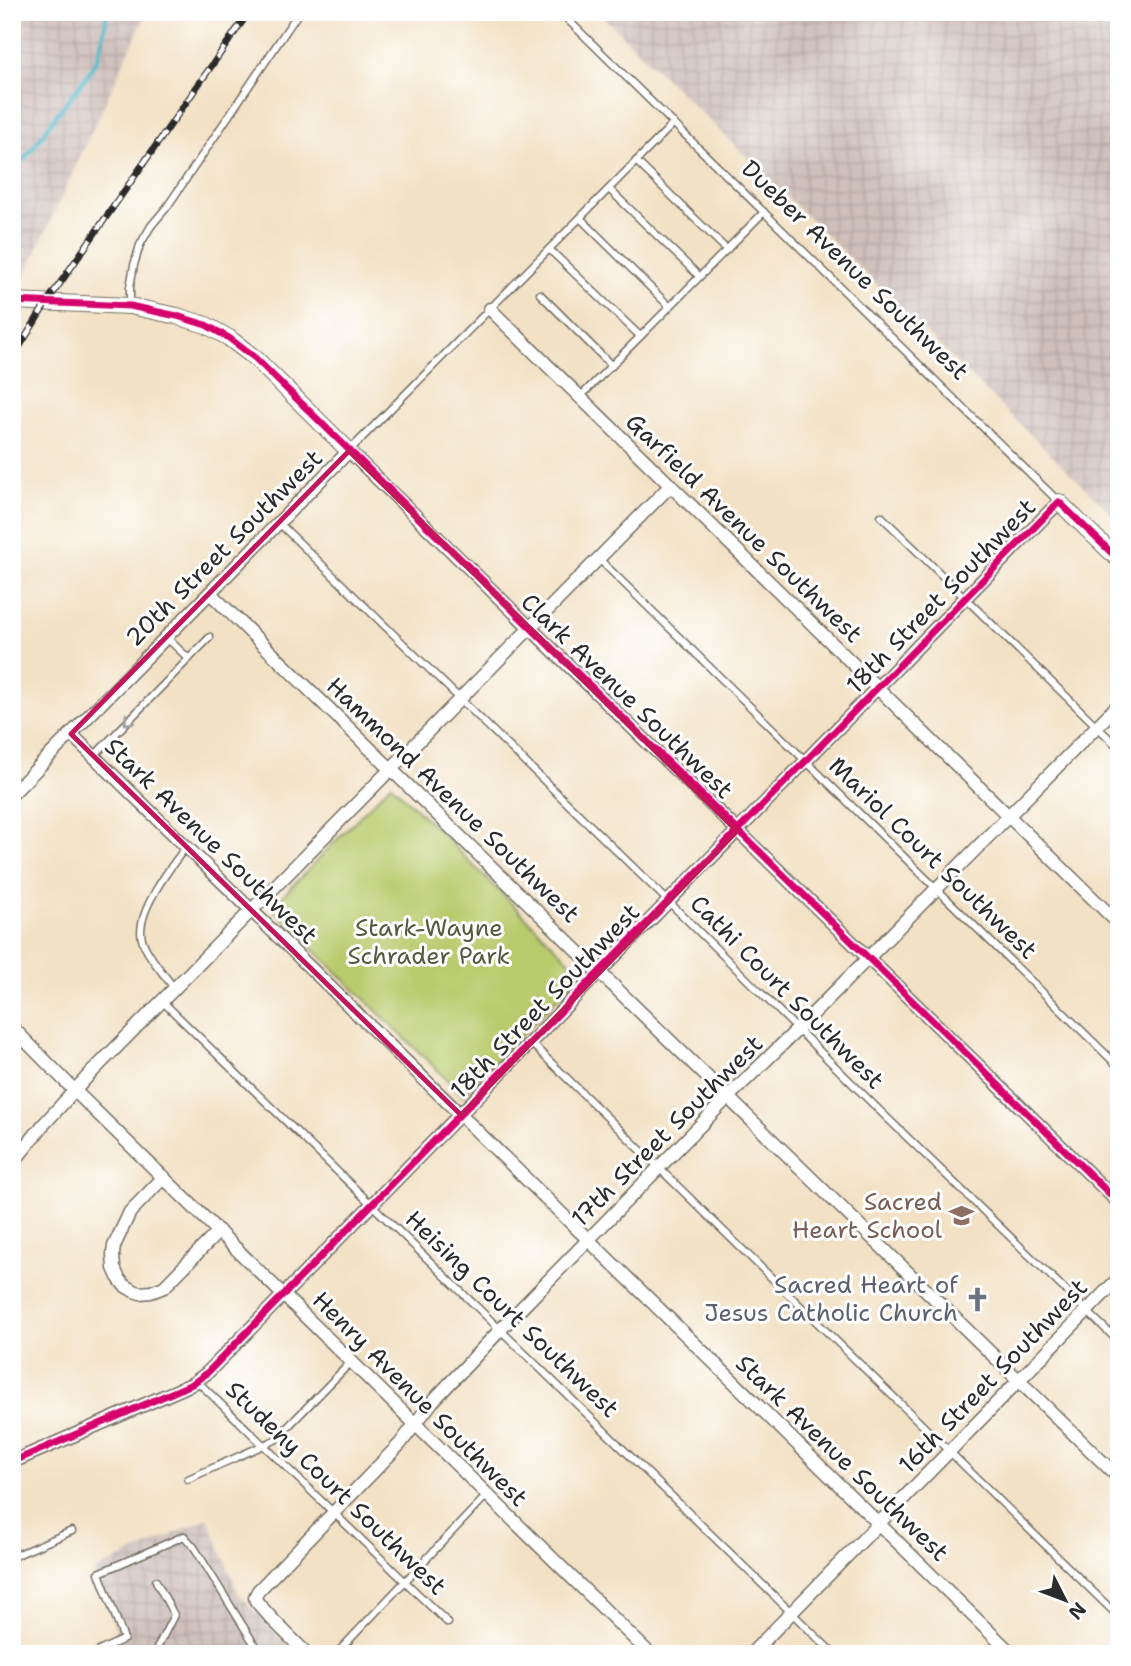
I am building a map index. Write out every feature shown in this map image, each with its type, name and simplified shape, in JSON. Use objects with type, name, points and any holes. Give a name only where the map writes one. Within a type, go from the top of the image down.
[{"type":"street","points":[[12,301],[130,306],[206,325],[256,358],[349,451]]},
{"type":"street","name":"Garfield Avenue Southwest","points":[[490,309],[1119,924]]},
{"type":"street","name":"20th Street Southwest","points":[[12,794],[349,451]]},
{"type":"street","name":"Clark Avenue Southwest","points":[[349,451],[1119,1203]]},
{"type":"street","points":[[12,1164],[75,1091],[671,485]]},
{"type":"street","name":"Dueber Avenue Southwest","points":[[1059,502],[1119,561]]},
{"type":"street","name":"18th Street Southwest","points":[[12,1462],[197,1381],[208,1373],[1059,502]]},
{"type":"street","name":"Hammond Avenue Southwest","points":[[210,593],[1119,1478]]},
{"type":"street","name":"17th Street Southwest","points":[[307,1654],[256,1601],[258,1591],[400,1444],[432,1402],[501,1329],[1119,704]]},
{"type":"street","name":"Stark Avenue Southwest","points":[[71,734],[1012,1654]]},
{"type":"street","name":"Henry Avenue Southwest","points":[[12,1027],[649,1654]]},
{"type":"street","points":[[164,1177],[130,1212],[114,1246],[115,1273],[124,1285],[140,1293],[164,1287],[219,1231]]},
{"type":"street","name":"16th Street Southwest","points":[[751,1654],[1119,1278]]},
{"type":"lane","points":[[130,306],[130,287],[140,245],[299,12]]},
{"type":"lane","name":"Dueber Avenue Southwest","points":[[560,12],[1059,502]]},
{"type":"lane","name":"20th Street Southwest","points":[[349,451],[674,123]]},
{"type":"lane","points":[[636,161],[727,250]]},
{"type":"lane","points":[[609,189],[699,276]]},
{"type":"lane","points":[[580,397],[764,212]]},
{"type":"lane","points":[[580,218],[669,306]]},
{"type":"lane","points":[[549,249],[640,336]]},
{"type":"lane","points":[[540,294],[612,366]]},
{"type":"lane","points":[[881,516],[1119,748]]},
{"type":"lane","name":"Cathi Court Southwest","points":[[279,523],[1119,1342]]},
{"type":"lane","name":"Mariol Court Southwest","points":[[599,559],[1119,1067]]},
{"type":"lane","points":[[166,637],[189,659]]},
{"type":"lane","points":[[94,756],[210,637]]},
{"type":"lane","points":[[175,989],[156,965],[141,938],[143,917],[150,901],[171,866],[187,847]]},
{"type":"lane","name":"Heising Court Southwest","points":[[163,1002],[834,1654]]},
{"type":"lane","points":[[531,1043],[1119,1617]]},
{"type":"lane","points":[[188,1479],[275,1440],[352,1361]]},
{"type":"lane","name":"Studeny Court Southwest","points":[[197,1381],[448,1623]]},
{"type":"lane","points":[[336,1654],[488,1495]]},
{"type":"lane","points":[[12,1557],[72,1531]]},
{"type":"lane","points":[[93,1654],[124,1639],[99,1573],[184,1536],[194,1547],[263,1654]]},
{"type":"lane","points":[[154,1654],[174,1615],[156,1581]]},
{"type":"highlighted area","points":[[349,451],[737,831],[461,1115],[71,734]]},
{"type":"shaded area","points":[[12,12],[147,12],[12,304]]},
{"type":"shaded area","points":[[598,12],[1119,12],[1119,521]]},
{"type":"shaded area","points":[[208,1518],[238,1593],[296,1654],[78,1654],[117,1633],[94,1571]]},
{"type":"green space","name":"Stark-Wayne Schrader Park","points":[[391,784],[582,973],[463,1095],[271,908]]},
{"type":"waterway","points":[[12,171],[32,149],[93,65],[101,45],[107,12]]},
{"type":"railway","points":[[12,359],[47,302],[249,12]]},
{"type":"cycle path","points":[[12,301],[130,306],[177,316],[206,325],[255,358],[1119,1203]]},
{"type":"cycle path","points":[[12,1462],[192,1384],[207,1373],[1059,502],[1119,560]]},
{"type":"place","name":"Sacred Heart School","points":[[962,1216]]},
{"type":"place","name":"Sacred Heart of Jesus Catholic Church","points":[[978,1299]]}]
